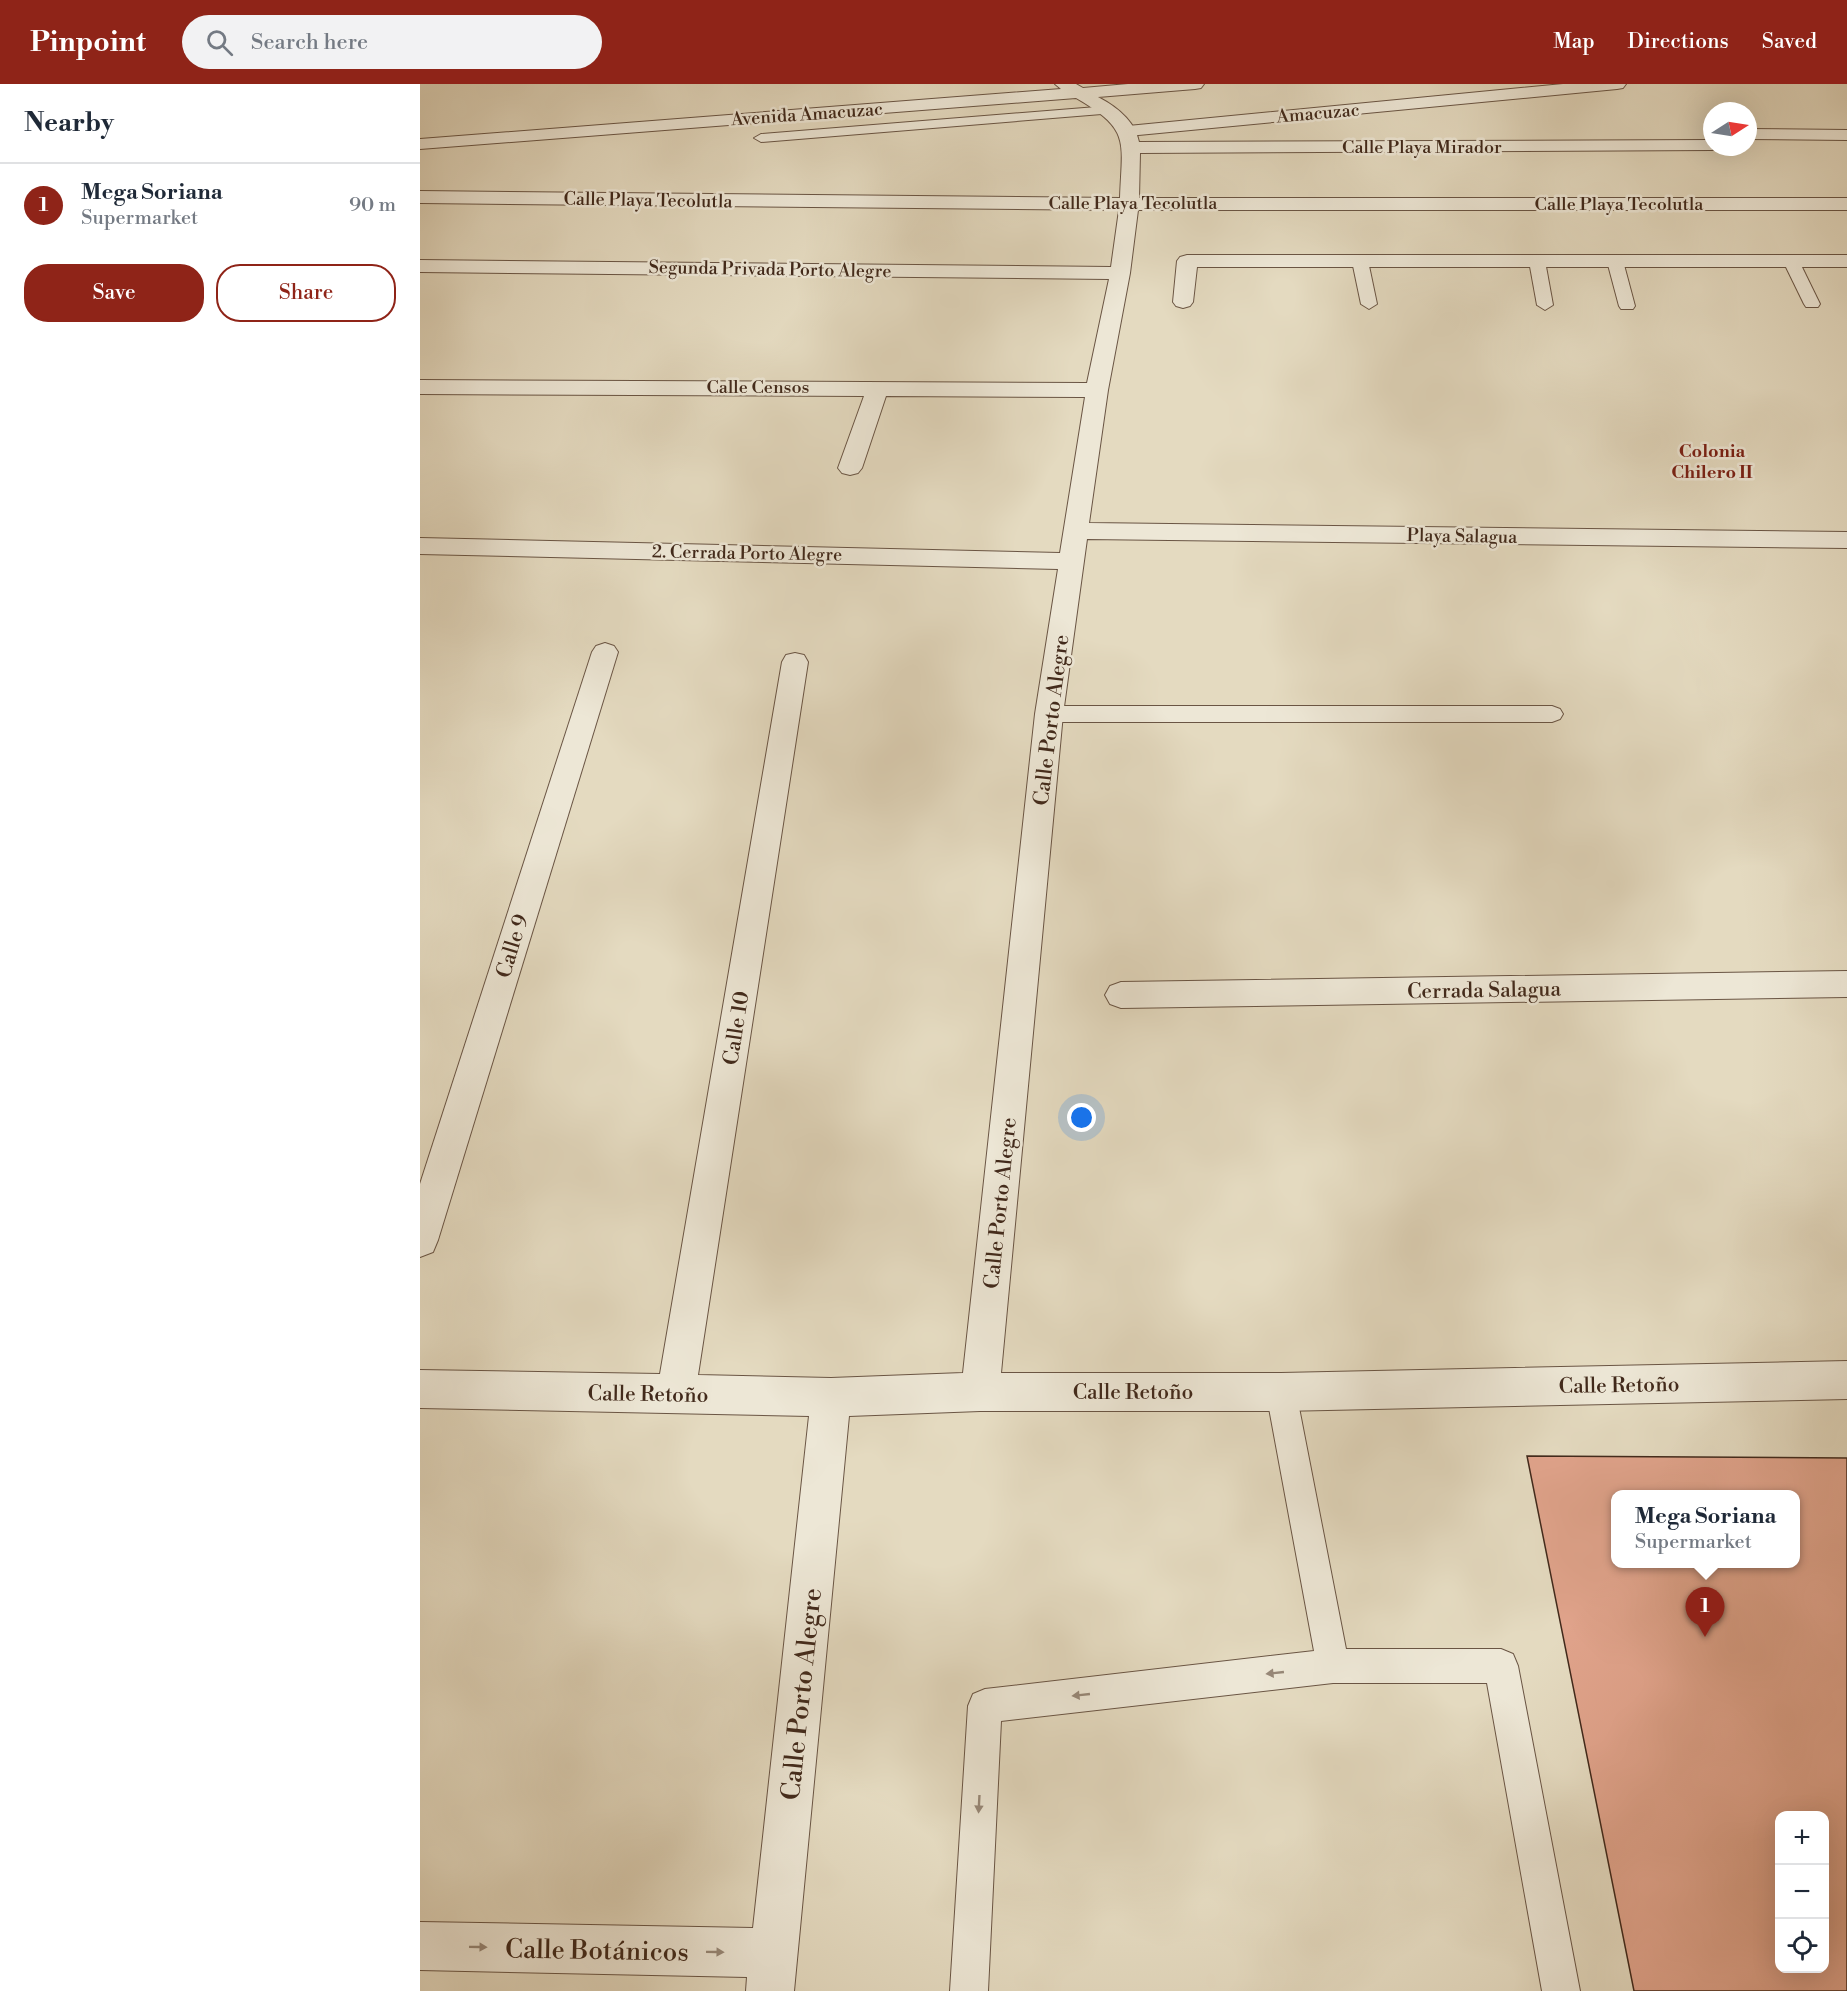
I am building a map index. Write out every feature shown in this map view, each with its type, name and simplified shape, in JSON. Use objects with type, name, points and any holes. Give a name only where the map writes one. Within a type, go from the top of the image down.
[{"type":"street","name":"Avenida Amacuzac","points":[[420,144],[1073,89],[1195,84]]},
{"type":"street","name":"Amacuzac","points":[[1130,139],[1617,84]]},
{"type":"street","points":[[1073,89],[1109,110],[1130,139]]},
{"type":"street","points":[[1296,129],[1703,133]]},
{"type":"street","points":[[1757,134],[1847,135]]},
{"type":"street","name":"Calle Playa Mirador","points":[[1130,139],[1703,145]]},
{"type":"street","name":"Calle Porto Alegre","points":[[980,1392],[1049,714],[1097,390],[1120,273],[1129,204],[1130,139]]},
{"type":"street","points":[[1757,145],[1847,144]]},
{"type":"street","name":"Calle Playa Tecolutla","points":[[420,198],[1129,204],[1847,204]]},
{"type":"street","points":[[1183,302],[1187,261],[1847,261]]},
{"type":"street","name":"Segunda Privada Porto Alegre","points":[[420,266],[1120,273]]},
{"type":"street","name":"Calle Censos","points":[[420,387],[878,387],[1097,390]]},
{"type":"street","points":[[850,468],[878,387]]},
{"type":"street","name":"Playa Salagua","points":[[1076,531],[1847,540]]},
{"type":"street","name":"2. Cerrada Porto Alegre","points":[[420,546],[1073,561]]},
{"type":"street","name":"Calle 9","points":[[420,1240],[605,652]]},
{"type":"street","name":"Calle 10","points":[[676,1395],[795,662]]},
{"type":"street","name":"Cerrada Salagua","points":[[1121,995],[1847,984]]},
{"type":"street","name":"Calle Retoño","points":[[420,1389],[831,1397],[980,1392],[1281,1392],[1847,1380]]},
{"type":"street","name":"Calle Porto Alegre","points":[[772,1972],[831,1397]]},
{"type":"street","name":"Calle Botánicos","points":[[420,1946],[772,1972]]},
{"type":"lane","points":[[761,138],[1109,110]]},
{"type":"lane","points":[[1360,261],[1369,304]]},
{"type":"lane","points":[[1537,261],[1545,305]]},
{"type":"lane","points":[[1615,261],[1628,306]]},
{"type":"lane","points":[[1791,261],[1812,304]]},
{"type":"lane","points":[[1049,714],[1552,714]]},
{"type":"lane","points":[[1281,1392],[1333,1666]]},
{"type":"lane","points":[[969,1991],[985,1706],[1333,1666],[1501,1666],[1561,1991]]},
{"type":"building","points":[[1527,1456],[1847,1458],[1847,1991],[1634,1991]]},
{"type":"place","name":"Mega Soriana","points":[[1705,1637]]},
{"type":"district","name":"Colonia Chilero II","points":[[1712,461]]}]
